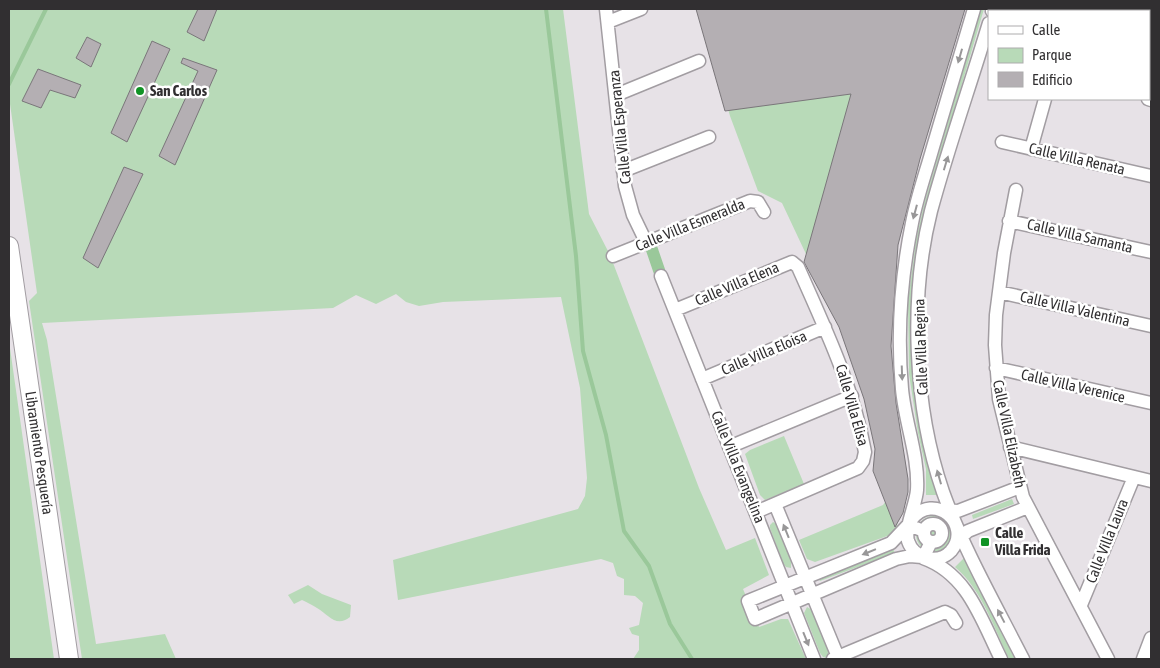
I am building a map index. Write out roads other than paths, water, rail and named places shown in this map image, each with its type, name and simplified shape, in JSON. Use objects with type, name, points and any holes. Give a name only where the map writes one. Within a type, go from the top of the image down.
[{"type":"main road","name":"Libramiento Pesquería","points":[[9,246],[69,659]]},
{"type":"street","name":"Calle Villa Esperanza","points":[[606,9],[623,171],[633,215],[646,242]]},
{"type":"street","points":[[608,22],[641,9]]},
{"type":"street","name":"Calle Villa Regina","points":[[974,9],[914,215],[903,278],[902,390],[917,477],[915,503],[1023,659]]},
{"type":"street","name":"Calle Villa Regina","points":[[934,532],[935,465],[924,410],[918,336],[919,297],[931,212],[988,26]]},
{"type":"street","points":[[616,95],[699,61]]},
{"type":"street","points":[[1032,149],[1046,100]]},
{"type":"street","points":[[623,171],[709,137]]},
{"type":"street","name":"Calle Villa Renata","points":[[1002,142],[1151,176]]},
{"type":"street","name":"Calle Villa Elizabeth","points":[[1016,190],[1009,221],[995,338],[996,368],[1010,447],[1020,487],[1028,507],[1108,659]]},
{"type":"street","name":"Calle Villa Esmeralda","points":[[613,256],[750,201],[758,202],[764,212]]},
{"type":"street","name":"Calle Villa Samanta","points":[[1009,221],[1151,252]]},
{"type":"street","name":"Calle Villa Elena","points":[[675,310],[787,263],[792,262],[798,267]]},
{"type":"street","name":"Calle Villa Elisa","points":[[756,512],[861,465],[865,452],[852,396],[825,327],[798,267]]},
{"type":"street","name":"Calle Villa Evangelina","points":[[661,276],[756,512],[800,589],[836,658]]},
{"type":"street","name":"Calle Villa Valentina","points":[[999,292],[1151,326]]},
{"type":"street","name":"Calle Villa Eloisa","points":[[702,379],[825,327]]},
{"type":"street","name":"Calle Villa Verenice","points":[[996,368],[1151,403]]},
{"type":"street","points":[[729,447],[852,396]]},
{"type":"street","points":[[1010,447],[1151,481]]},
{"type":"street","name":"Calle Villa Laura","points":[[1081,605],[1134,477]]},
{"type":"street","points":[[800,589],[910,556],[934,532],[962,510],[1020,487]]},
{"type":"street","name":"Calle Villa Evangelina","points":[[775,504],[800,589],[814,659]]},
{"type":"street","points":[[800,589],[892,543],[1028,507]]},
{"type":"street","points":[[934,532],[942,565],[961,583],[1001,659]]},
{"type":"street","points":[[836,658],[944,612],[953,616],[956,623]]},
{"type":"street","points":[[1143,659],[1151,638]]},
{"type":"waterway","points":[[9,84],[46,9]]},
{"type":"waterway","points":[[546,9],[576,256],[583,351],[606,435],[624,531],[649,566],[670,624],[692,659]]},
{"type":"waterway","points":[[649,241],[661,276]]},
{"type":"place","name":"San Carlos","points":[[140,91]]},
{"type":"place","name":"Calle Villa Frida","points":[[985,542]]}]
